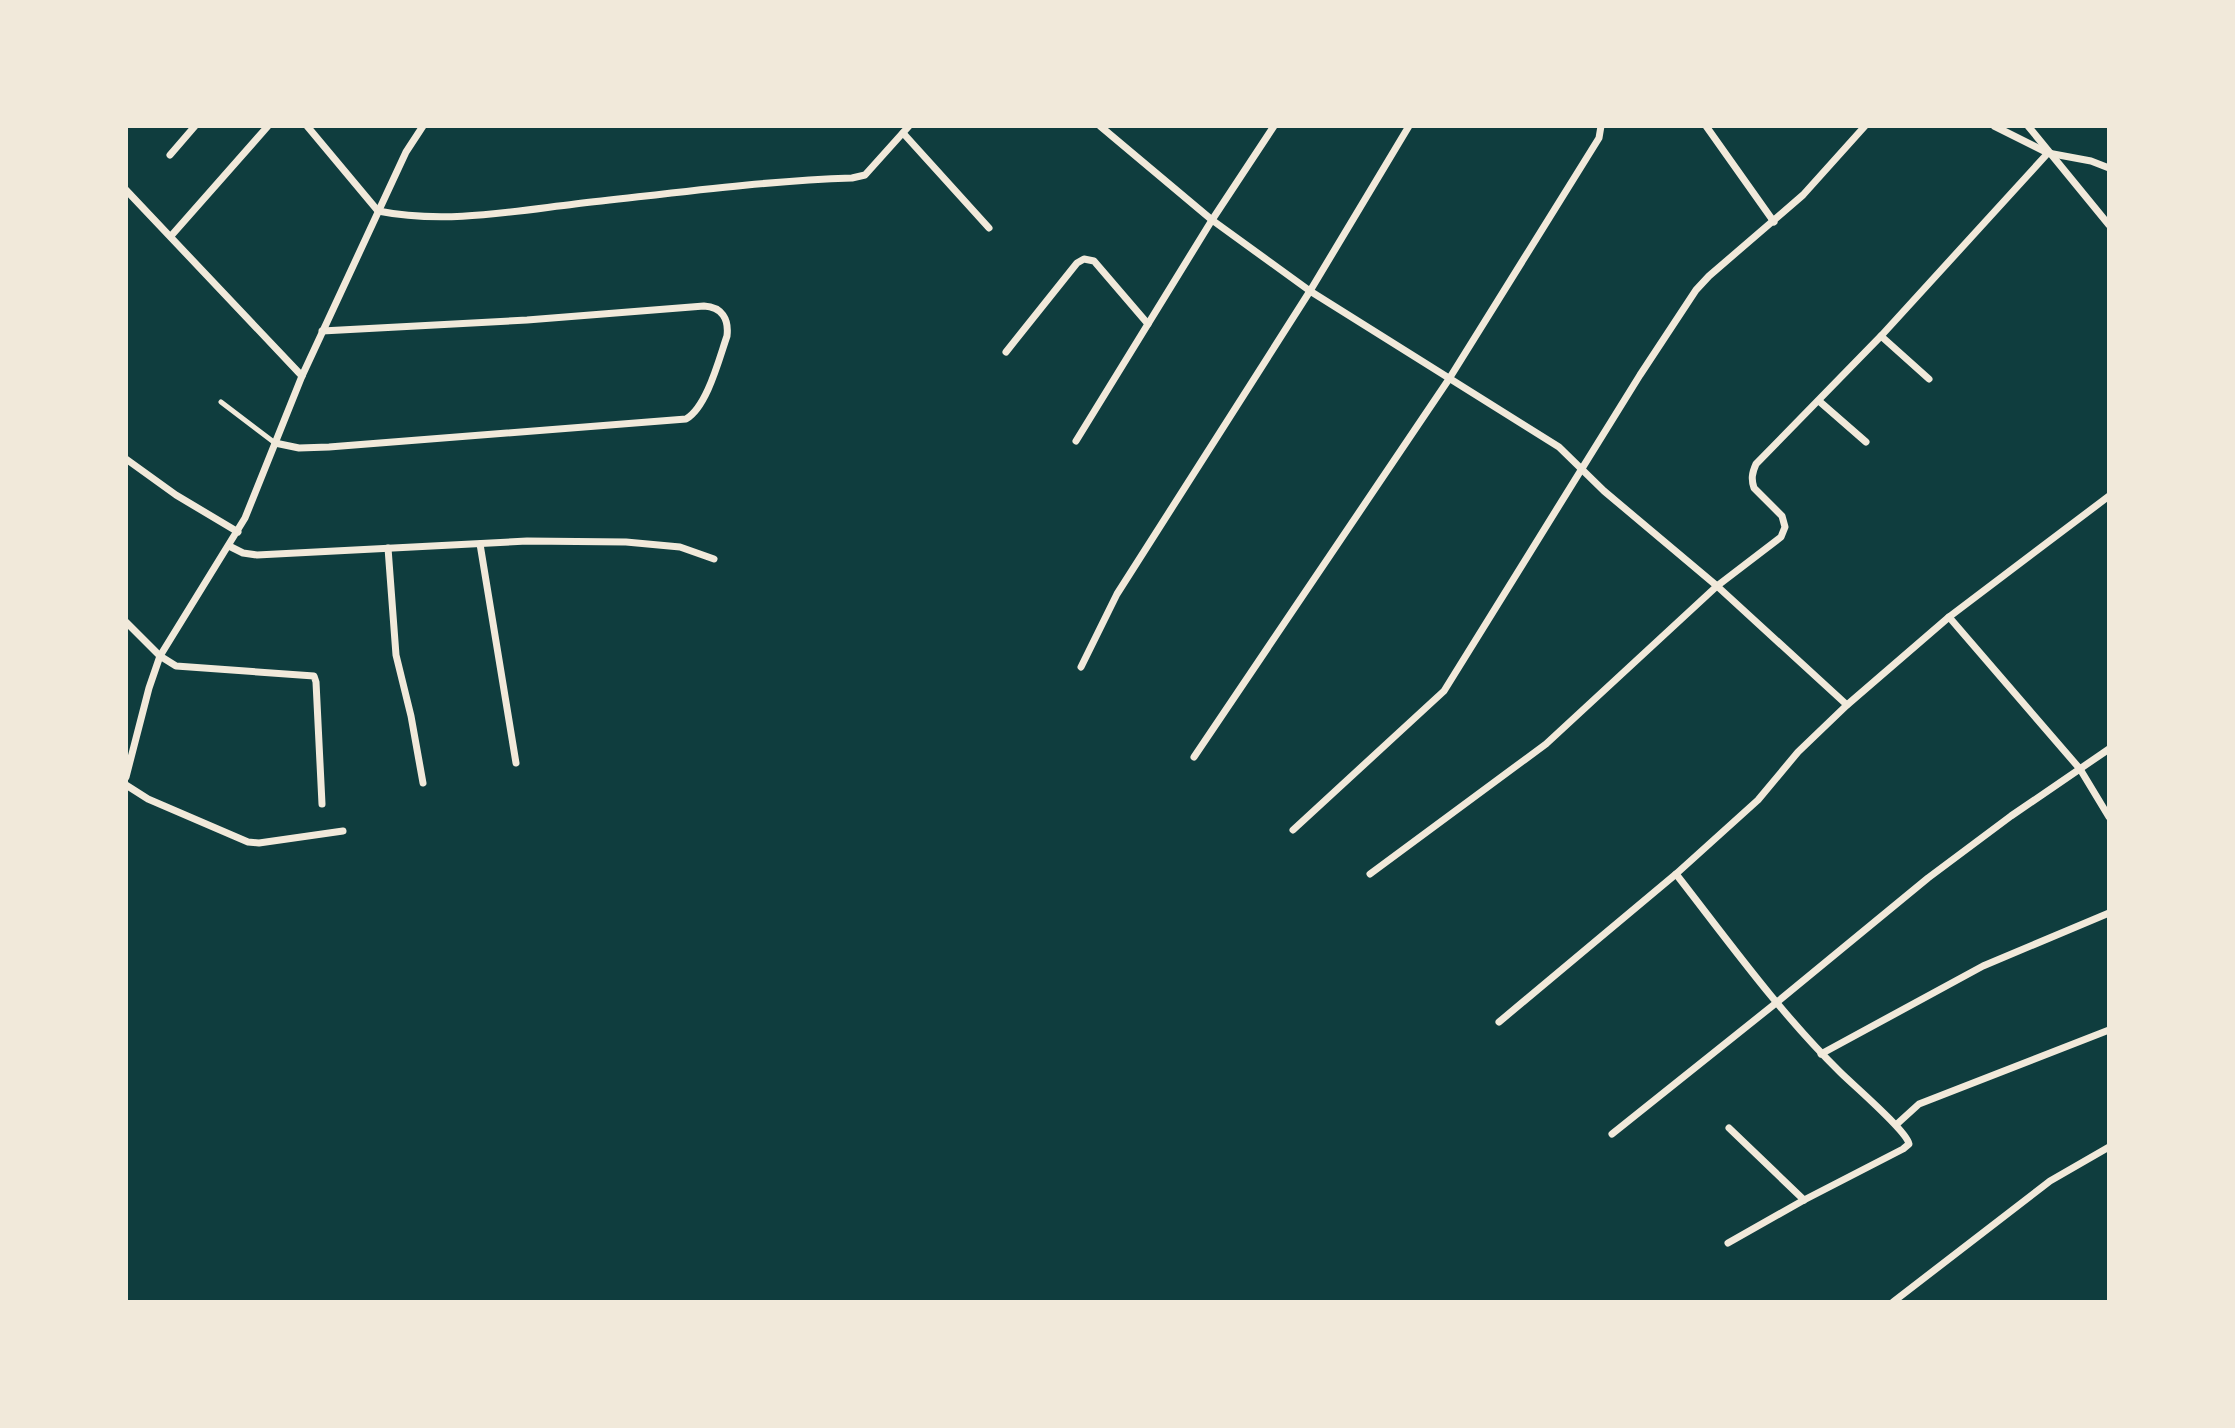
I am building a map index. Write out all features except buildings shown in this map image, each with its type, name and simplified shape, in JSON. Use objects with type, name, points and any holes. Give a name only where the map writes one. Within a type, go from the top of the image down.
[{"type":"street","points":[[170,155],[195,126]]},
{"type":"street","points":[[171,236],[268,126]]},
{"type":"street","points":[[307,126],[378,211],[424,218],[480,215],[764,183],[852,178],[865,175],[906,130],[989,228]]},
{"type":"street","points":[[126,777],[160,656],[246,518],[322,331],[406,152],[424,126]]},
{"type":"street","points":[[1100,126],[1212,220],[1310,291],[1559,447],[1604,491],[1717,586],[1847,705]]},
{"type":"street","points":[[1076,441],[1212,220],[1274,126]]},
{"type":"street","points":[[1081,667],[1117,594],[1310,291],[1409,126]]},
{"type":"street","points":[[1194,757],[1449,379],[1599,138],[1601,126]]},
{"type":"street","points":[[1706,126],[1774,222]]},
{"type":"street","points":[[1293,830],[1444,691],[1640,375],[1696,290],[1803,195],[1865,126]]},
{"type":"street","points":[[1994,126],[2048,153],[2091,161],[2109,168]]},
{"type":"street","points":[[2028,126],[2109,225]]},
{"type":"street","points":[[1370,874],[1546,744],[1717,586],[1781,537],[1785,522],[1782,516],[1754,488],[1751,477],[1756,464],[1881,336],[2048,153]]},
{"type":"street","points":[[126,190],[302,376]]},
{"type":"street","points":[[1006,352],[1077,263],[1084,259],[1094,261],[1147,324]]},
{"type":"street","points":[[275,443],[299,447],[329,447],[545,428],[679,420],[693,415],[702,403],[728,327],[725,317],[717,309],[704,306],[527,320],[322,331]]},
{"type":"street","points":[[1881,336],[1929,379]]},
{"type":"street","points":[[1818,401],[1866,442]]},
{"type":"street","points":[[126,459],[176,495],[238,532]]},
{"type":"street","points":[[1499,1022],[1676,874],[1758,800],[1798,752],[1847,705],[1949,618],[2109,496]]},
{"type":"street","points":[[229,546],[243,553],[257,555],[527,541],[626,542],[680,547],[714,559]]},
{"type":"street","points":[[480,544],[516,763]]},
{"type":"street","points":[[388,548],[396,655],[423,783]]},
{"type":"street","points":[[1949,618],[2080,769],[2109,817]]},
{"type":"street","points":[[126,622],[168,663],[187,668],[313,676],[316,682],[322,804]]},
{"type":"street","points":[[1612,1133],[1928,878],[2011,816],[2109,749]]},
{"type":"street","points":[[126,785],[148,799],[248,842],[259,843],[343,831]]},
{"type":"street","points":[[1676,874],[1776,1003],[1821,1054],[1897,1124],[1908,1138],[1909,1144],[1728,1243]]},
{"type":"street","points":[[1821,1054],[1983,966],[2109,913]]},
{"type":"street","points":[[1897,1124],[1919,1104],[2109,1030]]},
{"type":"street","points":[[1729,1128],[1804,1200]]},
{"type":"street","points":[[1893,1302],[2050,1181],[2109,1147]]},
{"type":"lane","points":[[221,402],[275,443]]}]
